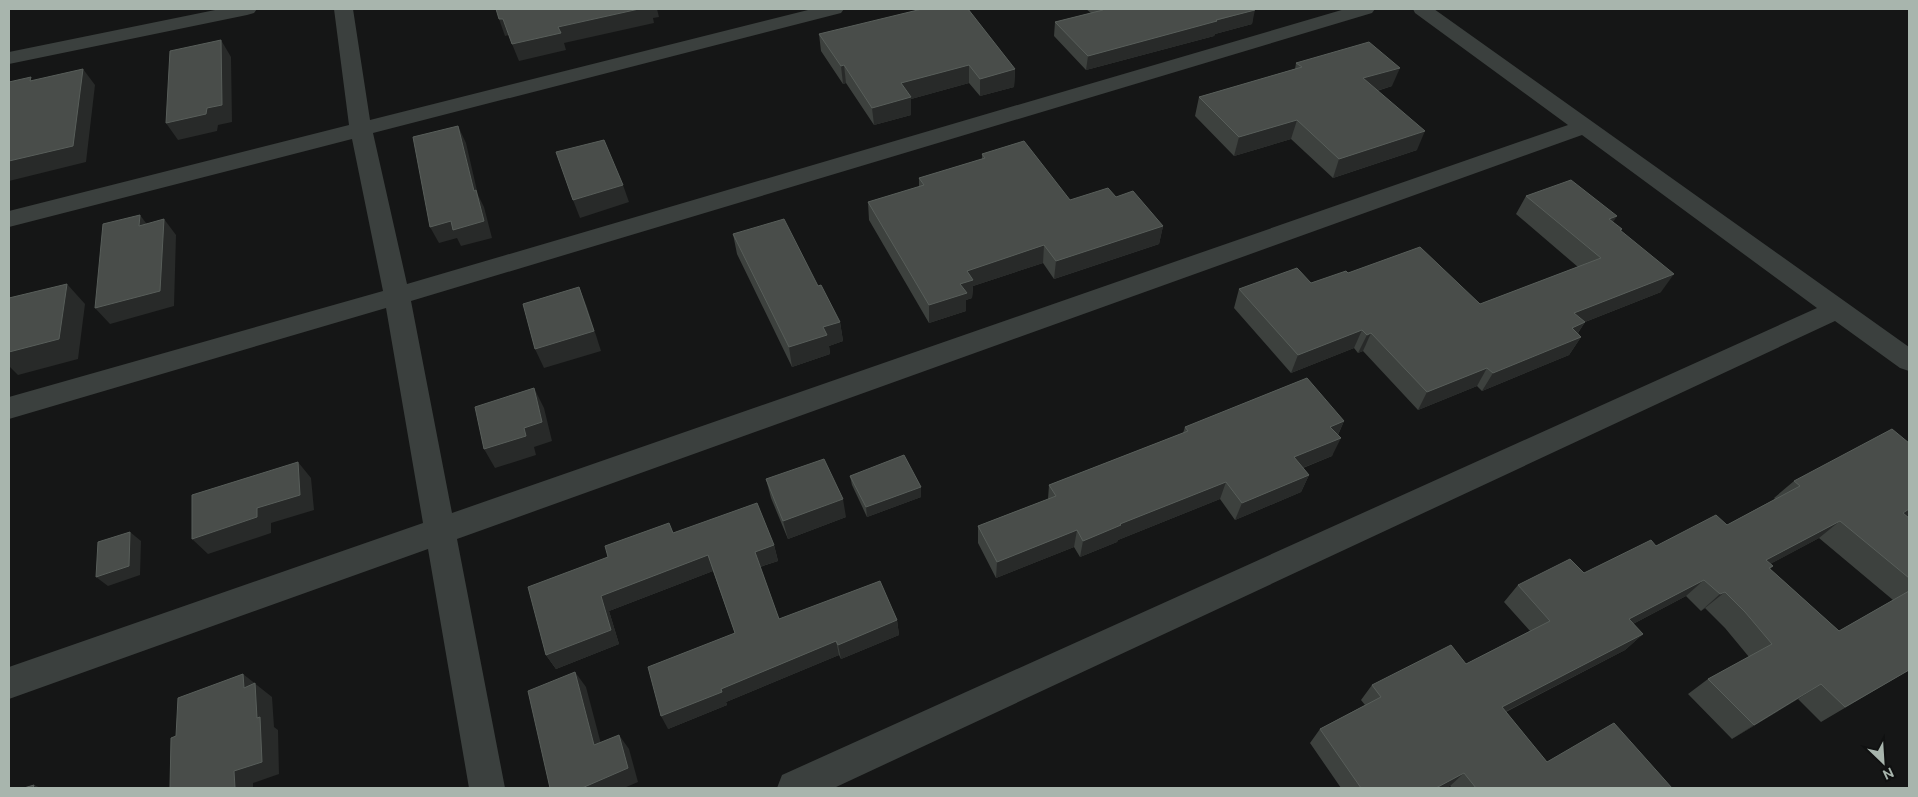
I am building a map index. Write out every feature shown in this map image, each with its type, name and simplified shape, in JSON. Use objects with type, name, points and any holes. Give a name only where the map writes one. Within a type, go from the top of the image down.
[{"type":"street","points":[[9,58],[247,9]]},
{"type":"street","points":[[343,9],[361,130],[397,296],[487,788]]},
{"type":"street","points":[[9,219],[834,9]]},
{"type":"street","points":[[9,408],[397,296],[1365,9]]},
{"type":"street","points":[[1422,9],[1909,361]]},
{"type":"street","points":[[9,683],[1585,126]]},
{"type":"street","points":[[795,788],[1838,309]]},
{"type":"building","points":[[496,9],[639,9],[558,27],[561,33],[512,44],[503,19],[499,19]]},
{"type":"building","points":[[922,9],[968,9],[1015,69],[980,79],[969,65],[901,83],[911,97],[872,108],[844,65],[841,66],[819,34]]},
{"type":"building","points":[[1102,9],[1255,10],[1088,56],[1055,22]]},
{"type":"building","points":[[221,40],[222,105],[207,108],[206,114],[166,123],[170,51]]},
{"type":"building","points":[[1369,42],[1400,68],[1363,78],[1425,131],[1339,159],[1297,120],[1239,137],[1199,97],[1302,67],[1296,63]]},
{"type":"building","points":[[83,69],[73,146],[9,161],[9,82],[31,77],[30,81]]},
{"type":"building","points":[[458,126],[474,191],[476,190],[484,221],[453,230],[451,221],[430,227],[413,137]]},
{"type":"building","points":[[604,140],[623,185],[573,200],[556,152]]},
{"type":"building","points":[[1024,141],[1070,200],[1108,188],[1116,197],[1133,191],[1163,226],[1056,261],[1044,245],[967,271],[973,280],[960,284],[967,293],[929,305],[868,202],[924,185],[919,178],[985,158],[982,154]]},
{"type":"building","points":[[1571,180],[1617,216],[1609,219],[1674,274],[1574,313],[1585,322],[1572,328],[1581,337],[1493,373],[1487,368],[1427,392],[1371,333],[1367,335],[1362,330],[1298,355],[1239,289],[1297,268],[1311,283],[1346,271],[1348,273],[1420,247],[1480,304],[1601,258],[1526,196]]},
{"type":"building","points":[[140,215],[139,226],[164,219],[160,291],[95,308],[103,224]]},
{"type":"building","points":[[784,219],[818,286],[821,285],[840,322],[823,327],[827,335],[789,347],[733,234]]},
{"type":"building","points":[[67,284],[59,339],[9,352],[9,298]]},
{"type":"building","points":[[579,287],[594,331],[535,349],[523,304]]},
{"type":"building","points":[[1307,378],[1344,421],[1330,427],[1341,438],[1294,457],[1309,475],[1242,503],[1226,482],[1120,524],[1083,541],[1077,530],[997,562],[978,526],[1056,496],[1049,485],[1188,431],[1185,427]]},
{"type":"building","points":[[534,388],[542,422],[524,428],[526,436],[484,449],[475,407]]},
{"type":"building","points":[[1892,429],[1909,443],[1909,509],[1903,513],[1909,518],[1909,578],[1840,521],[1766,560],[1773,566],[1769,568],[1839,631],[1909,591],[1909,670],[1845,707],[1821,684],[1754,725],[1708,679],[1772,644],[1725,592],[1720,594],[1704,580],[1629,619],[1643,634],[1502,707],[1547,762],[1614,723],[1672,788],[1476,788],[1464,773],[1436,788],[1361,788],[1320,729],[1381,697],[1372,685],[1451,645],[1466,664],[1550,621],[1518,585],[1570,559],[1584,573],[1651,540],[1656,546],[1716,515],[1727,525],[1800,486],[1794,481]]},
{"type":"building","points":[[904,455],[921,487],[866,507],[850,476]]},
{"type":"building","points":[[824,459],[843,499],[783,521],[766,479]]},
{"type":"building","points":[[298,462],[300,495],[257,508],[257,517],[192,539],[192,495]]},
{"type":"building","points":[[757,503],[774,545],[755,552],[779,619],[880,581],[897,620],[838,645],[836,641],[721,689],[722,692],[661,716],[648,667],[735,633],[708,555],[601,596],[611,630],[546,655],[528,587],[608,557],[605,546],[669,523],[673,533]]},
{"type":"building","points":[[130,532],[129,566],[96,577],[98,542]]},
{"type":"building","points":[[575,672],[594,745],[619,735],[628,768],[582,788],[550,788],[528,691]]},
{"type":"building","points":[[243,674],[244,688],[255,683],[257,718],[260,717],[262,762],[234,771],[235,788],[170,788],[171,738],[176,736],[178,698]]}]
